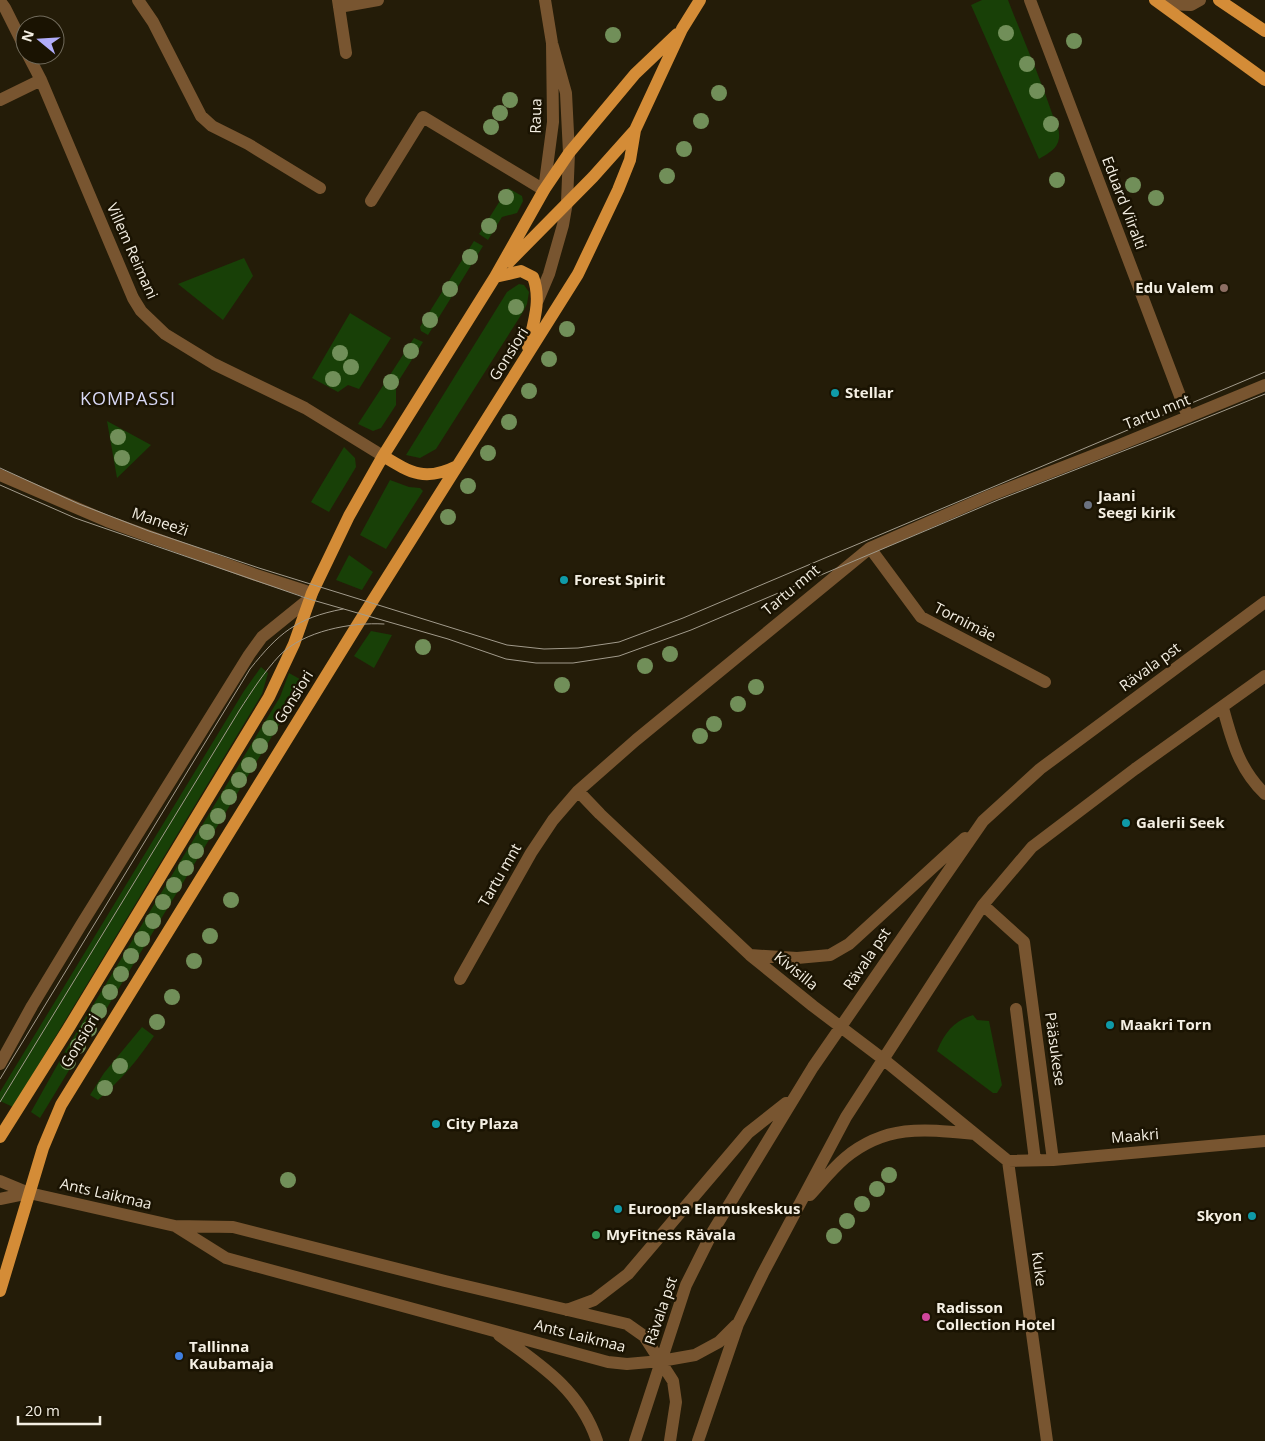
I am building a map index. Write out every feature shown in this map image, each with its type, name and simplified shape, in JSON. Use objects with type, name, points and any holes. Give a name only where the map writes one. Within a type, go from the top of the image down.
[{"type":"main road","name":"Gonsiori","points":[[0,1291],[50,1129],[61,1105],[578,274],[618,190],[630,160],[635,130],[682,29],[700,0]]},
{"type":"main road","points":[[1219,0],[1265,30]]},
{"type":"main road","points":[[1159,2],[1265,80]]},
{"type":"main road","name":"Gonsiori","points":[[0,1137],[269,697],[294,644],[311,596],[349,516],[383,456],[495,277],[544,190],[570,153],[634,74],[682,29]]},
{"type":"main road","name":"Gonsiori","points":[[495,277],[593,177],[635,130]]},
{"type":"main road","points":[[495,277],[521,271],[533,277],[537,287],[538,300],[526,356]]},
{"type":"main road","points":[[383,456],[405,470],[424,475],[442,473],[458,465]]},
{"type":"street","points":[[15,28],[3,4],[16,0]]},
{"type":"street","points":[[138,0],[153,22],[201,116],[212,126],[248,144],[320,188]]},
{"type":"street","points":[[346,53],[339,4],[378,0]]},
{"type":"street","name":"Raua","points":[[544,190],[553,122],[552,43],[546,0]]},
{"type":"street","name":"Eduard Viiralti","points":[[1030,0],[1188,417]]},
{"type":"street","points":[[1159,2],[1191,5],[1200,0]]},
{"type":"street","name":"Raua","points":[[538,300],[549,274],[561,233],[567,202],[570,153],[566,93],[552,43]]},
{"type":"street","name":"Villem Reimani","points":[[33,65],[140,312],[165,334],[214,364],[305,408],[383,456]]},
{"type":"street","points":[[0,100],[41,80]]},
{"type":"street","points":[[371,201],[423,117],[544,190]]},
{"type":"street","name":"Tartu mnt","points":[[460,979],[531,853],[554,820],[578,791],[651,728],[870,548],[989,496],[1265,385]]},
{"type":"street","name":"Maneeži","points":[[0,475],[107,521],[311,596]]},
{"type":"street","name":"Tornimäe","points":[[870,548],[921,617],[1045,682]]},
{"type":"street","points":[[0,1064],[32,1006],[81,925],[249,655],[262,637],[311,596]]},
{"type":"street","name":"Rävala pst","points":[[635,1441],[686,1285],[713,1231],[812,1067],[983,822],[1040,768],[1265,602]]},
{"type":"street","points":[[698,1441],[738,1324],[846,1117],[982,905],[1032,847],[1135,769],[1223,708],[1265,676]]},
{"type":"street","points":[[1223,708],[1232,745],[1253,783],[1265,794]]},
{"type":"street","name":"Kivisilla","points":[[578,791],[750,955],[1008,1160]]},
{"type":"street","points":[[750,955],[797,958],[830,955],[850,944],[983,822]]},
{"type":"street","name":"Pääsukese","points":[[982,905],[1024,942],[1053,1160]]},
{"type":"street","points":[[1016,1009],[1035,1160]]},
{"type":"street","points":[[567,1310],[594,1300],[628,1274],[748,1133],[794,1097]]},
{"type":"street","points":[[798,1208],[844,1159],[866,1143],[893,1133],[926,1130],[974,1134]]},
{"type":"street","name":"Maakri","points":[[1008,1160],[1053,1160],[1265,1140]]},
{"type":"street","name":"Kuke","points":[[1008,1160],[1047,1441]]},
{"type":"street","name":"Ants Laikmaa","points":[[0,1181],[29,1194],[175,1226],[233,1227],[444,1281],[627,1324],[644,1336],[661,1361],[627,1364],[608,1362],[226,1258],[175,1226]]},
{"type":"street","name":"Ants Laikmaa","points":[[0,1199],[29,1194]]},
{"type":"street","points":[[670,1441],[676,1402],[673,1381],[661,1361],[695,1355],[719,1342],[738,1324]]},
{"type":"street","points":[[491,1330],[550,1373],[571,1393],[585,1415],[597,1441]]},
{"type":"green space","points":[[982,0],[1008,0],[1057,127],[1059,135],[1057,145],[1052,151],[1039,159],[971,5]]},
{"type":"green space","points":[[508,188],[522,196],[523,201],[517,213],[502,217],[488,240],[479,234]]},
{"type":"green space","points":[[474,241],[483,246],[428,335],[421,331],[420,327]]},
{"type":"green space","points":[[244,258],[253,276],[223,320],[178,284]]},
{"type":"green space","points":[[519,284],[524,285],[529,292],[527,304],[523,312],[436,449],[420,458],[406,455],[507,292]]},
{"type":"green space","points":[[350,313],[391,338],[359,389],[348,385],[338,392],[312,378]]},
{"type":"green space","points":[[414,338],[423,342],[396,385],[396,405],[381,428],[373,431],[358,424]]},
{"type":"green space","points":[[107,421],[151,445],[117,478]]},
{"type":"green space","points":[[344,447],[355,458],[356,467],[329,512],[311,502]]},
{"type":"green space","points":[[390,480],[409,487],[420,488],[423,491],[386,549],[360,535]]},
{"type":"green space","points":[[349,555],[373,572],[362,590],[336,580]]},
{"type":"green space","points":[[371,631],[392,635],[374,668],[354,656]]},
{"type":"green space","points":[[261,667],[268,673],[262,694],[13,1107],[0,1101],[0,1092],[244,691]]},
{"type":"green space","points":[[289,673],[305,682],[40,1118],[31,1112],[64,1053],[280,697]]},
{"type":"green space","points":[[973,1015],[977,1020],[989,1021],[1002,1085],[997,1093],[993,1093],[937,1051],[943,1038],[955,1024]]},
{"type":"green space","points":[[142,1027],[154,1036],[141,1054],[122,1077],[98,1100],[90,1095],[104,1073]]},
{"type":"tram line","points":[[0,468],[79,504],[149,531],[259,568],[507,645],[544,649],[578,648],[619,642],[683,618],[1265,372]]},
{"type":"tram line","points":[[0,485],[75,518],[309,599],[448,639],[506,659],[536,663],[573,663],[619,656],[691,630],[998,500],[1265,394]]},
{"type":"tram line","points":[[0,1079],[250,669],[270,646],[290,629],[313,617],[343,609]]},
{"type":"tram line","points":[[0,1102],[239,711],[269,668],[290,647],[315,634],[343,627],[384,624]]},
{"type":"place","name":"Edu Valem","points":[[1224,288]]},
{"type":"place","name":"Stellar","points":[[835,393]]},
{"type":"place","name":"Jaani Seegi kirik","points":[[1088,505]]},
{"type":"place","name":"Forest Spirit","points":[[564,580]]},
{"type":"place","name":"Galerii Seek","points":[[1126,823]]},
{"type":"place","name":"Maakri Torn","points":[[1110,1025]]},
{"type":"place","name":"City Plaza","points":[[436,1124]]},
{"type":"place","name":"Euroopa Elamuskeskus","points":[[618,1209]]},
{"type":"place","name":"Skyon","points":[[1252,1216]]},
{"type":"place","name":"MyFitness Rävala","points":[[596,1235]]},
{"type":"place","name":"Radisson Collection Hotel","points":[[926,1317]]},
{"type":"place","name":"Tallinna Kaubamaja","points":[[179,1356]]},
{"type":"district","name":"KOMPASSI","points":[[128,399]]}]
